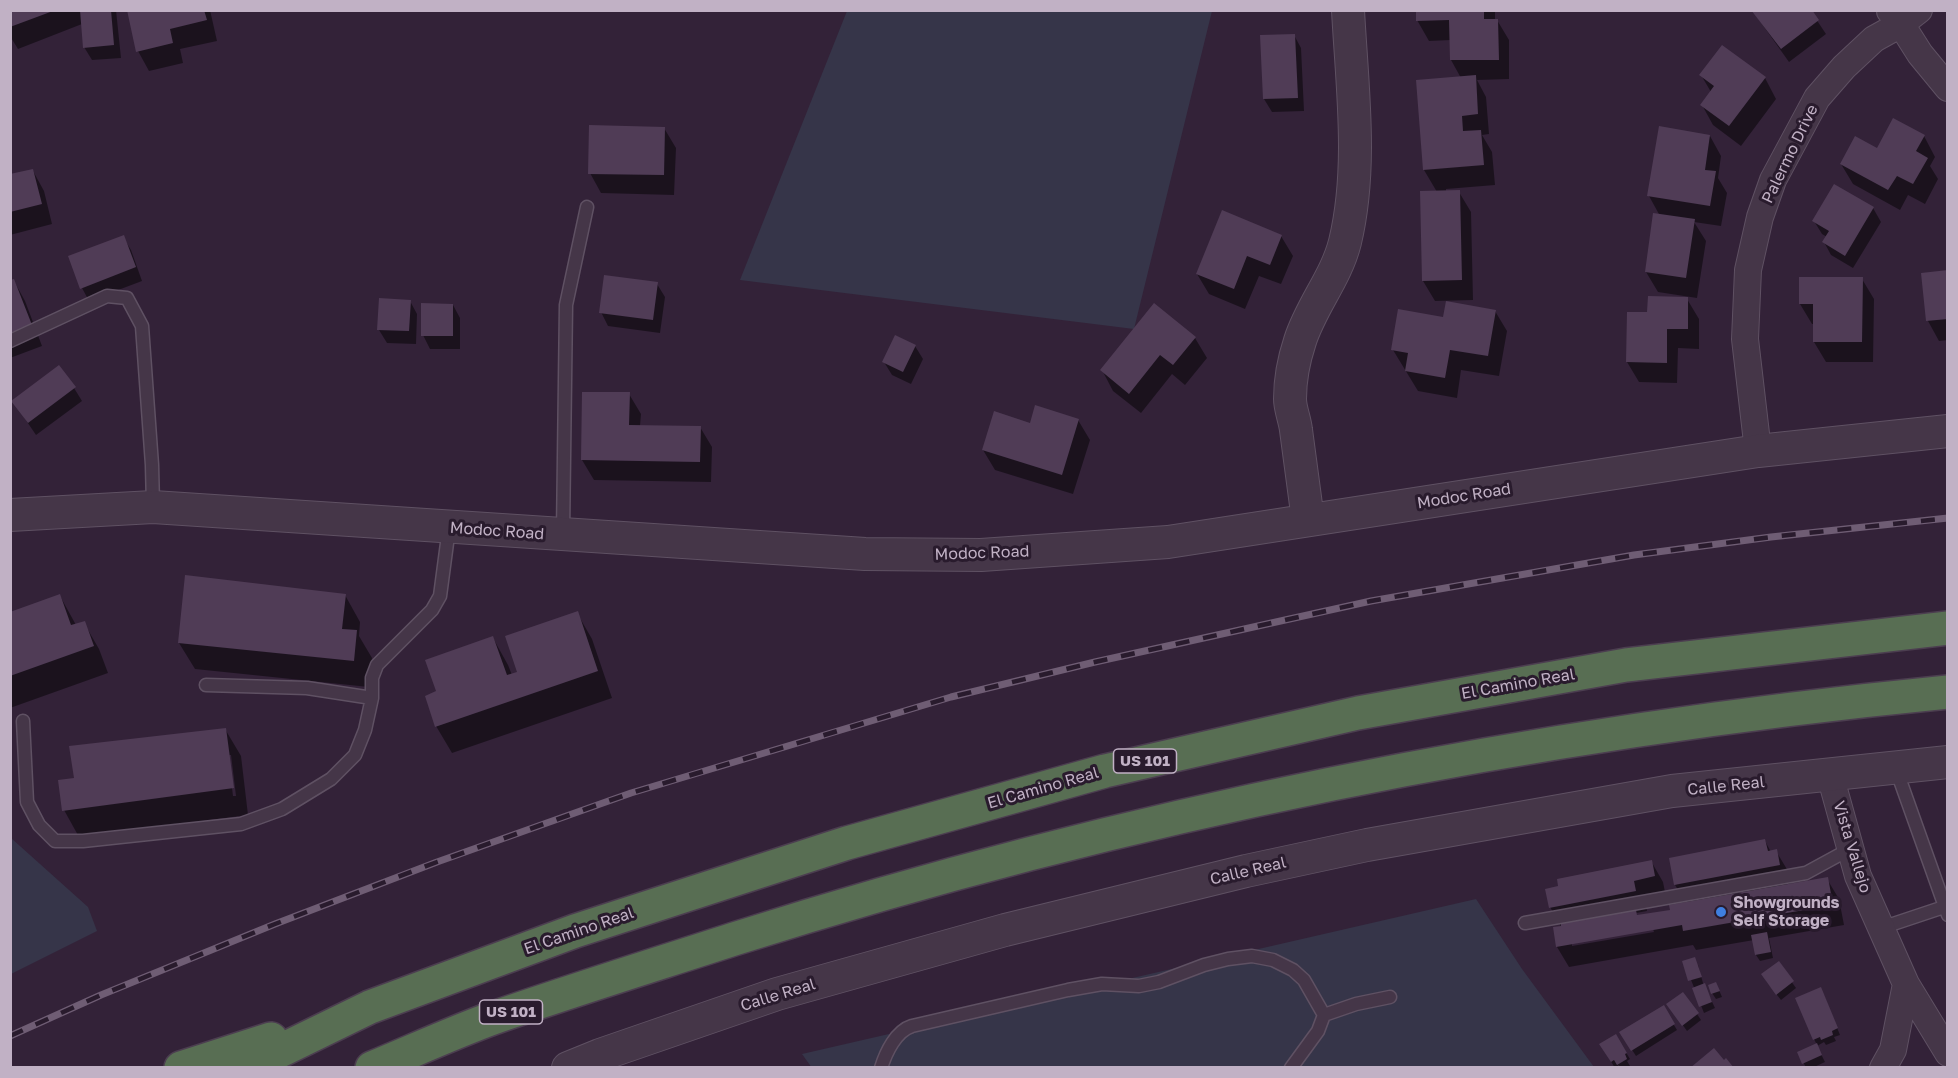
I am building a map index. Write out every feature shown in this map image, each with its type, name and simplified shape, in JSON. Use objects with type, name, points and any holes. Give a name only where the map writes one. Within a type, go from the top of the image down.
[{"type":"highway","name":"El Camino Real","points":[[244,1068],[370,1007],[575,931],[836,847],[1105,771],[1358,713],[1626,665],[1947,628]]},
{"type":"highway","name":"US 101","points":[[372,1068],[489,1020],[808,916],[954,874],[1124,830],[1283,794],[1476,756],[1671,725],[1867,699],[1947,692]]},
{"type":"highway","points":[[181,1068],[370,1007]]},
{"type":"highway","points":[[414,1068],[489,1020]]},
{"type":"street","points":[[1308,520],[1296,428],[1290,401],[1299,342],[1309,315],[1327,285],[1340,256],[1345,241],[1353,193],[1355,149],[1348,10]]},
{"type":"street","points":[[1903,15],[1920,54],[1947,88]]},
{"type":"street","name":"Palermo Drive","points":[[1758,451],[1745,339],[1748,270],[1760,217],[1773,180],[1817,98],[1844,67],[1903,15]]},
{"type":"street","name":"Modoc Road","points":[[10,515],[153,507],[563,536],[866,554],[981,555],[1168,542],[1758,451],[1947,431]]},
{"type":"street","name":"Calle Real","points":[[568,1068],[777,994],[1005,930],[1246,871],[1378,843],[1672,791],[1947,762]]},
{"type":"street","name":"Vista Vallejo","points":[[1830,775],[1858,876],[1906,984],[1947,1053]]},
{"type":"street","points":[[1883,1068],[1893,1050],[1906,984]]},
{"type":"lane","points":[[563,536],[566,305],[587,207]]},
{"type":"lane","points":[[10,341],[107,296],[127,298],[142,326],[153,507]]},
{"type":"lane","points":[[23,721],[27,802],[39,825],[55,841],[83,841],[241,824],[282,809],[331,779],[356,754],[365,730],[372,698],[372,678],[377,664],[432,610],[440,596],[449,527]]},
{"type":"lane","points":[[206,685],[308,688],[372,698]]},
{"type":"lane","points":[[1881,928],[1946,911],[1895,767]]},
{"type":"lane","points":[[1525,923],[1806,873],[1850,849]]},
{"type":"lane","points":[[882,1068],[887,1052],[905,1028],[1102,984],[1139,986],[1159,982],[1183,972],[1228,959],[1252,956],[1273,960],[1293,970],[1304,980],[1324,1015]]},
{"type":"lane","points":[[1324,1015],[1356,1004],[1390,997]]},
{"type":"lane","points":[[1291,1068],[1318,1031],[1324,1015]]},
{"type":"shaded area","points":[[847,11],[1212,11],[1134,329],[740,280]]},
{"type":"shaded area","points":[[11,838],[88,907],[97,931],[11,974]]},
{"type":"shaded area","points":[[1476,899],[1522,969],[1594,1067],[812,1068],[802,1054]]},
{"type":"building","points":[[10,10],[53,10],[53,11],[10,27]]},
{"type":"building","points":[[80,10],[111,10],[114,45],[83,48]]},
{"type":"building","points":[[127,10],[204,10],[207,20],[170,29],[173,43],[136,52]]},
{"type":"building","points":[[1416,10],[1484,10],[1484,19],[1498,19],[1499,60],[1450,60],[1449,20],[1416,21]]},
{"type":"building","points":[[1751,10],[1812,10],[1819,20],[1781,49]]},
{"type":"building","points":[[1295,34],[1298,98],[1263,99],[1260,35]]},
{"type":"building","points":[[1722,45],[1766,77],[1729,126],[1700,105],[1714,86],[1699,75]]},
{"type":"building","points":[[1476,75],[1478,114],[1462,116],[1463,131],[1481,130],[1484,165],[1423,170],[1416,80]]},
{"type":"building","points":[[1893,118],[1925,135],[1916,151],[1928,158],[1913,184],[1897,176],[1888,190],[1840,164],[1855,136],[1877,148]]},
{"type":"building","points":[[589,125],[665,127],[664,175],[588,174]]},
{"type":"building","points":[[1659,126],[1710,135],[1705,170],[1716,171],[1710,206],[1647,196]]},
{"type":"building","points":[[33,169],[42,204],[10,212],[10,174]]},
{"type":"building","points":[[1834,184],[1874,207],[1845,256],[1822,242],[1829,231],[1812,221]]},
{"type":"building","points":[[1460,190],[1462,280],[1422,281],[1420,191]]},
{"type":"building","points":[[1222,210],[1282,235],[1270,265],[1247,256],[1234,289],[1196,274]]},
{"type":"building","points":[[1653,213],[1695,219],[1686,278],[1645,272]]},
{"type":"building","points":[[124,235],[136,267],[80,289],[68,256]]},
{"type":"building","points":[[1948,270],[1948,319],[1926,321],[1921,273]]},
{"type":"building","points":[[604,275],[658,282],[653,320],[599,313]]},
{"type":"building","points":[[1799,277],[1863,277],[1862,342],[1813,342],[1813,304],[1799,304]]},
{"type":"building","points":[[14,279],[32,325],[10,333],[10,280]]},
{"type":"building","points":[[1648,296],[1688,297],[1688,329],[1667,329],[1667,363],[1626,362],[1627,312],[1647,312]]},
{"type":"building","points":[[379,298],[411,300],[409,331],[377,330]]},
{"type":"building","points":[[1446,301],[1496,310],[1488,356],[1450,350],[1445,378],[1405,371],[1408,353],[1391,350],[1398,309],[1443,317]]},
{"type":"building","points":[[421,303],[453,304],[453,336],[421,336]]},
{"type":"building","points":[[1154,303],[1196,337],[1173,365],[1160,355],[1129,394],[1100,370]]},
{"type":"building","points":[[895,335],[916,345],[903,372],[882,362]]},
{"type":"building","points":[[59,365],[76,387],[28,423],[11,401]]},
{"type":"building","points":[[582,392],[630,392],[629,425],[701,426],[700,462],[581,460]]},
{"type":"building","points":[[1035,405],[1079,419],[1062,475],[982,450],[994,411],[1030,423]]},
{"type":"building","points":[[185,575],[346,594],[342,629],[357,630],[354,661],[178,643]]},
{"type":"building","points":[[60,594],[71,625],[85,621],[94,646],[10,676],[10,612]]},
{"type":"building","points":[[578,611],[598,671],[435,727],[425,696],[436,691],[425,660],[493,636],[507,675],[517,672],[505,636]]},
{"type":"building","points":[[226,728],[234,788],[62,811],[58,780],[74,778],[69,746]]},
{"type":"building","name":"Showgrounds Self Storage","points":[[1765,839],[1768,851],[1777,849],[1780,865],[1674,885],[1669,858]]},
{"type":"building","points":[[1652,860],[1655,876],[1634,881],[1636,891],[1549,908],[1545,889],[1558,886],[1557,879]]},
{"type":"building","name":"Showgrounds Self Storage","points":[[1828,877],[1833,905],[1683,931],[1682,925],[1556,947],[1553,927],[1561,926],[1561,923],[1636,910],[1637,915],[1670,910],[1669,905]]},
{"type":"building","points":[[1767,932],[1771,952],[1755,955],[1751,935]]},
{"type":"building","points":[[1695,957],[1702,977],[1688,981],[1682,961]]},
{"type":"building","points":[[1779,961],[1794,981],[1776,995],[1761,974]]},
{"type":"building","points":[[1716,982],[1720,991],[1711,994],[1708,985]]},
{"type":"building","points":[[1705,983],[1712,1002],[1699,1007],[1692,988]]},
{"type":"building","points":[[1821,987],[1838,1028],[1832,1031],[1833,1035],[1821,1040],[1820,1037],[1813,1040],[1795,998]]},
{"type":"building","points":[[1683,992],[1699,1013],[1682,1026],[1666,1004]]},
{"type":"building","points":[[1664,1005],[1675,1024],[1631,1051],[1619,1032]]},
{"type":"building","points":[[1616,1034],[1627,1053],[1625,1054],[1627,1059],[1617,1065],[1614,1060],[1611,1062],[1599,1044]]},
{"type":"building","points":[[1817,1043],[1822,1055],[1802,1064],[1797,1052]]},
{"type":"building","points":[[1714,1048],[1734,1068],[1690,1068]]},
{"type":"railway","points":[[10,1036],[101,995],[275,924],[437,862],[631,793],[951,697],[1095,662],[1371,601],[1634,555],[1771,537],[1948,518]]},
{"type":"place","name":"Showgrounds Self Storage","points":[[1721,912]]}]
